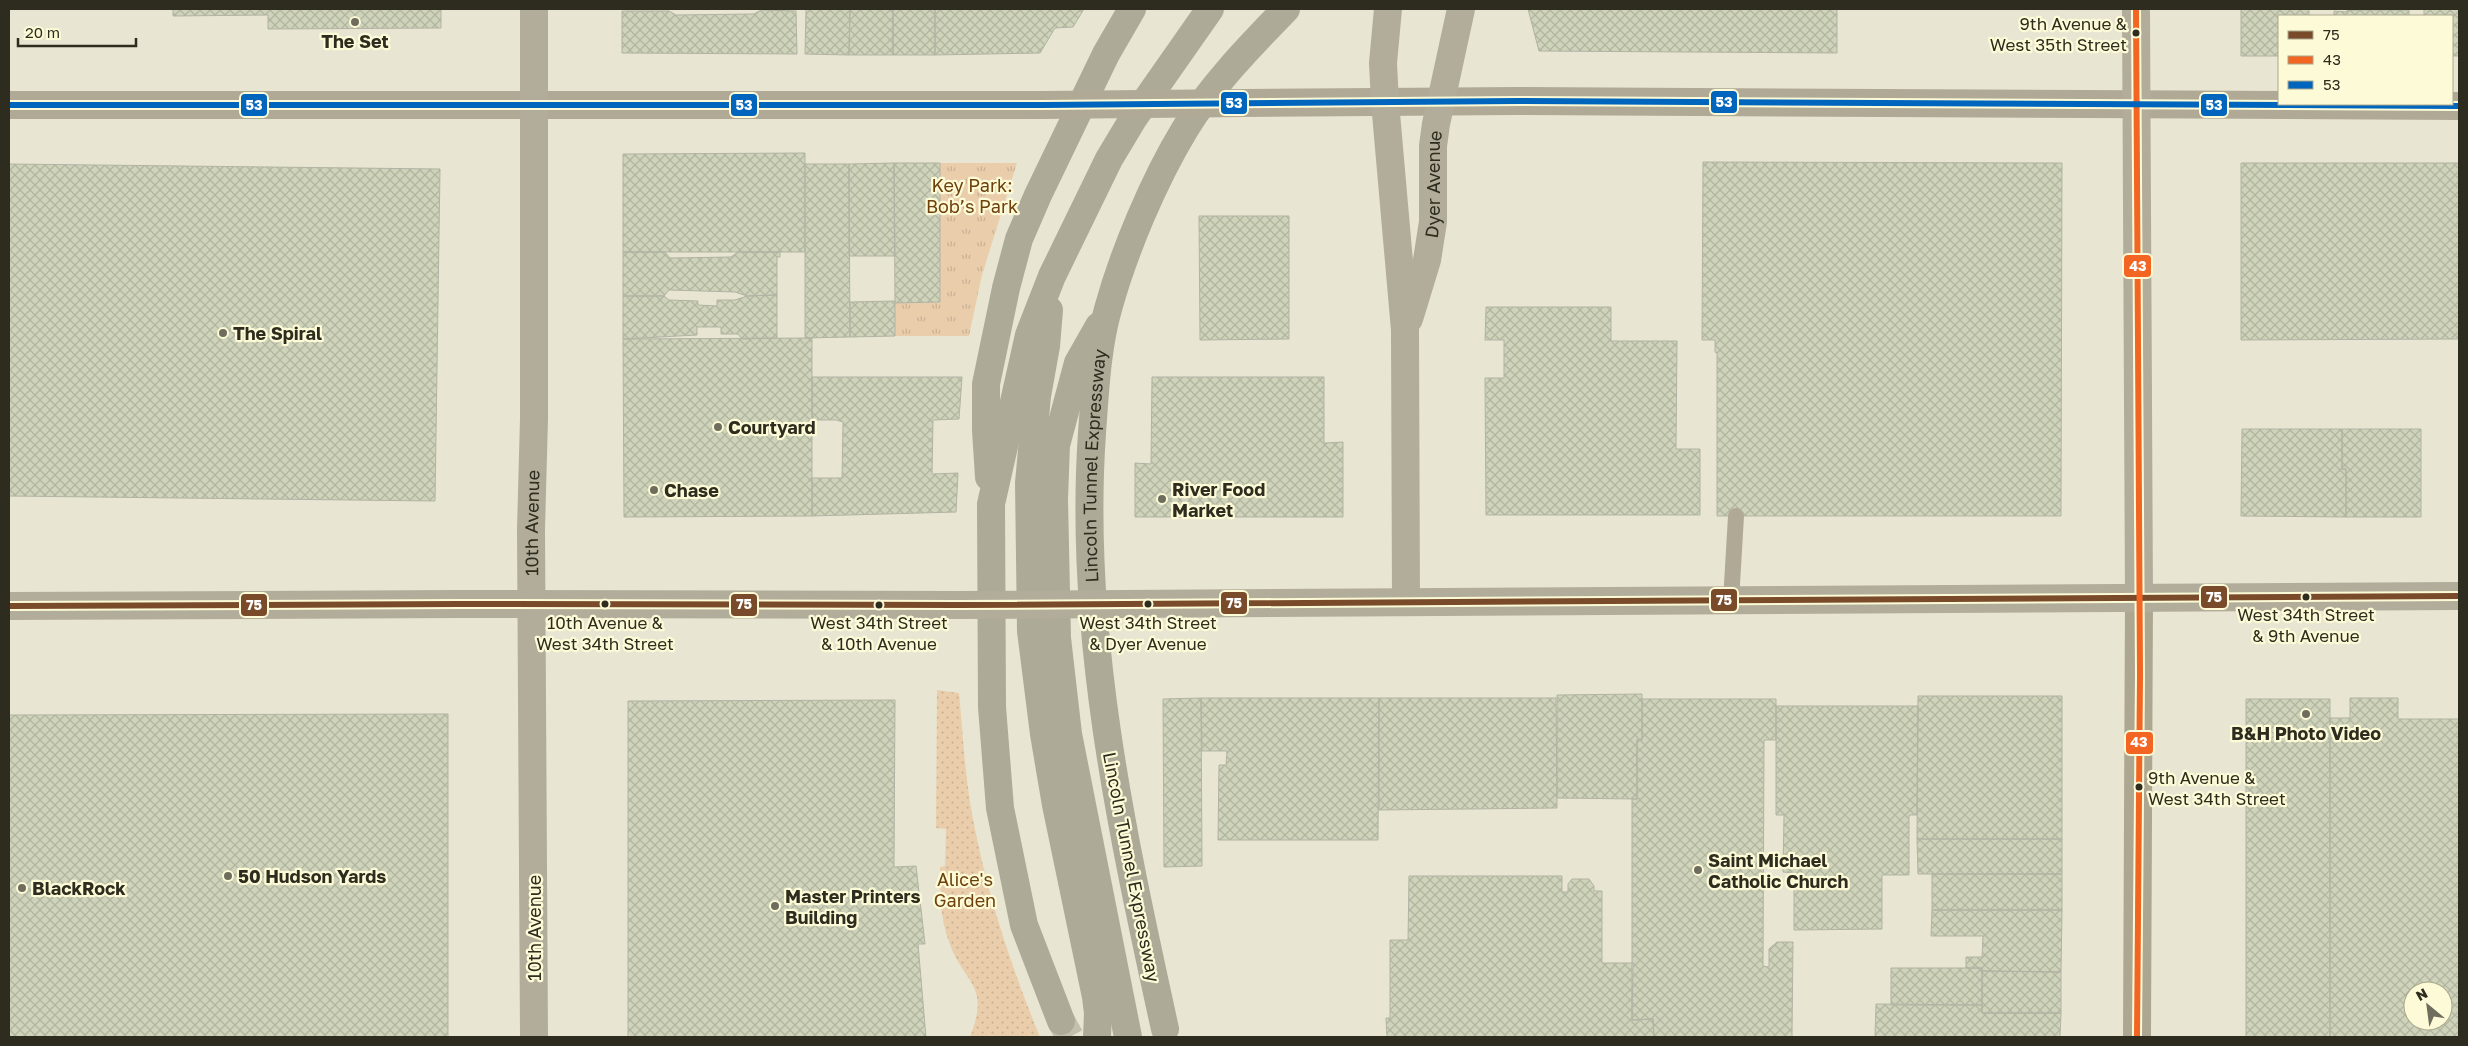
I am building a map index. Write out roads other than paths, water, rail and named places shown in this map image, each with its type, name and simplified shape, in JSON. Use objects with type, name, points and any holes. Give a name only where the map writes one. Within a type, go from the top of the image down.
[{"type":"highway","points":[[1061,1021],[1024,925],[1000,808],[992,707],[991,504],[986,430],[986,384],[1006,288],[1019,239],[1090,88],[1132,9]]},
{"type":"highway","points":[[991,504],[1029,335],[1052,276],[1109,159],[1133,119],[1210,9]]},
{"type":"highway","name":"Lincoln Tunnel Expressway","points":[[1165,1029],[1120,810],[1107,731],[1093,621],[1089,542],[1089,472],[1095,400],[1108,310],[1155,183],[1186,127],[1227,74],[1286,9]]},
{"type":"highway","points":[[1052,276],[1046,346],[1033,433],[1029,482],[1031,631],[1044,734],[1056,805],[1096,997],[1098,1013],[1097,1037]]},
{"type":"highway","points":[[1108,310],[1078,363],[1056,445],[1054,499],[1057,638],[1068,734],[1128,1037]]},
{"type":"main road","name":"10th Avenue","points":[[534,9],[534,419],[531,529],[534,1037]]},
{"type":"main road","name":"Dyer Avenue","points":[[1388,9],[1383,63],[1385,102],[1393,215],[1405,330],[1406,602]]},
{"type":"main road","name":"Dyer Avenue","points":[[1405,330],[1427,260],[1433,222],[1433,146],[1440,102],[1461,9]]},
{"type":"main road","points":[[2136,9],[2139,598],[2137,1037]]},
{"type":"main road","points":[[9,606],[958,605],[2459,596]]},
{"type":"street","points":[[9,105],[1042,105],[1518,101],[2278,105]]},
{"type":"street","points":[[2297,105],[2459,106]]},
{"type":"lane","points":[[1731,601],[1736,516]]},
{"type":"tunnel","points":[[1061,1021],[1070,1037]]},
{"type":"place","name":"The Set","points":[[355,22]]},
{"type":"place","name":"9th Avenue & West 35th Street","points":[[2136,33]]},
{"type":"place","name":"The Spiral","points":[[223,333]]},
{"type":"place","name":"Courtyard","points":[[718,427]]},
{"type":"place","name":"Chase","points":[[654,490]]},
{"type":"place","name":"River Food Market","points":[[1162,499]]},
{"type":"place","name":"West 34th Street & 9th Avenue","points":[[2306,597]]},
{"type":"place","name":"10th Avenue & West 34th Street","points":[[605,604]]},
{"type":"place","name":"West 34th Street & Dyer Avenue","points":[[1148,604]]},
{"type":"place","name":"West 34th Street & 10th Avenue","points":[[879,605]]},
{"type":"place","name":"B&H Photo Video","points":[[2306,714]]},
{"type":"place","name":"9th Avenue & West 34th Street","points":[[2139,787]]},
{"type":"place","name":"Saint Michael Catholic Church","points":[[1698,870]]},
{"type":"place","name":"50 Hudson Yards","points":[[228,876]]},
{"type":"place","name":"BlackRock","points":[[22,888]]},
{"type":"place","name":"Master Printers Building","points":[[775,906]]},
{"type":"park label","name":"Key Park: Bob’s Park","points":[[972,195]]},
{"type":"park label","name":"Alice's Garden","points":[[965,890]]}]
